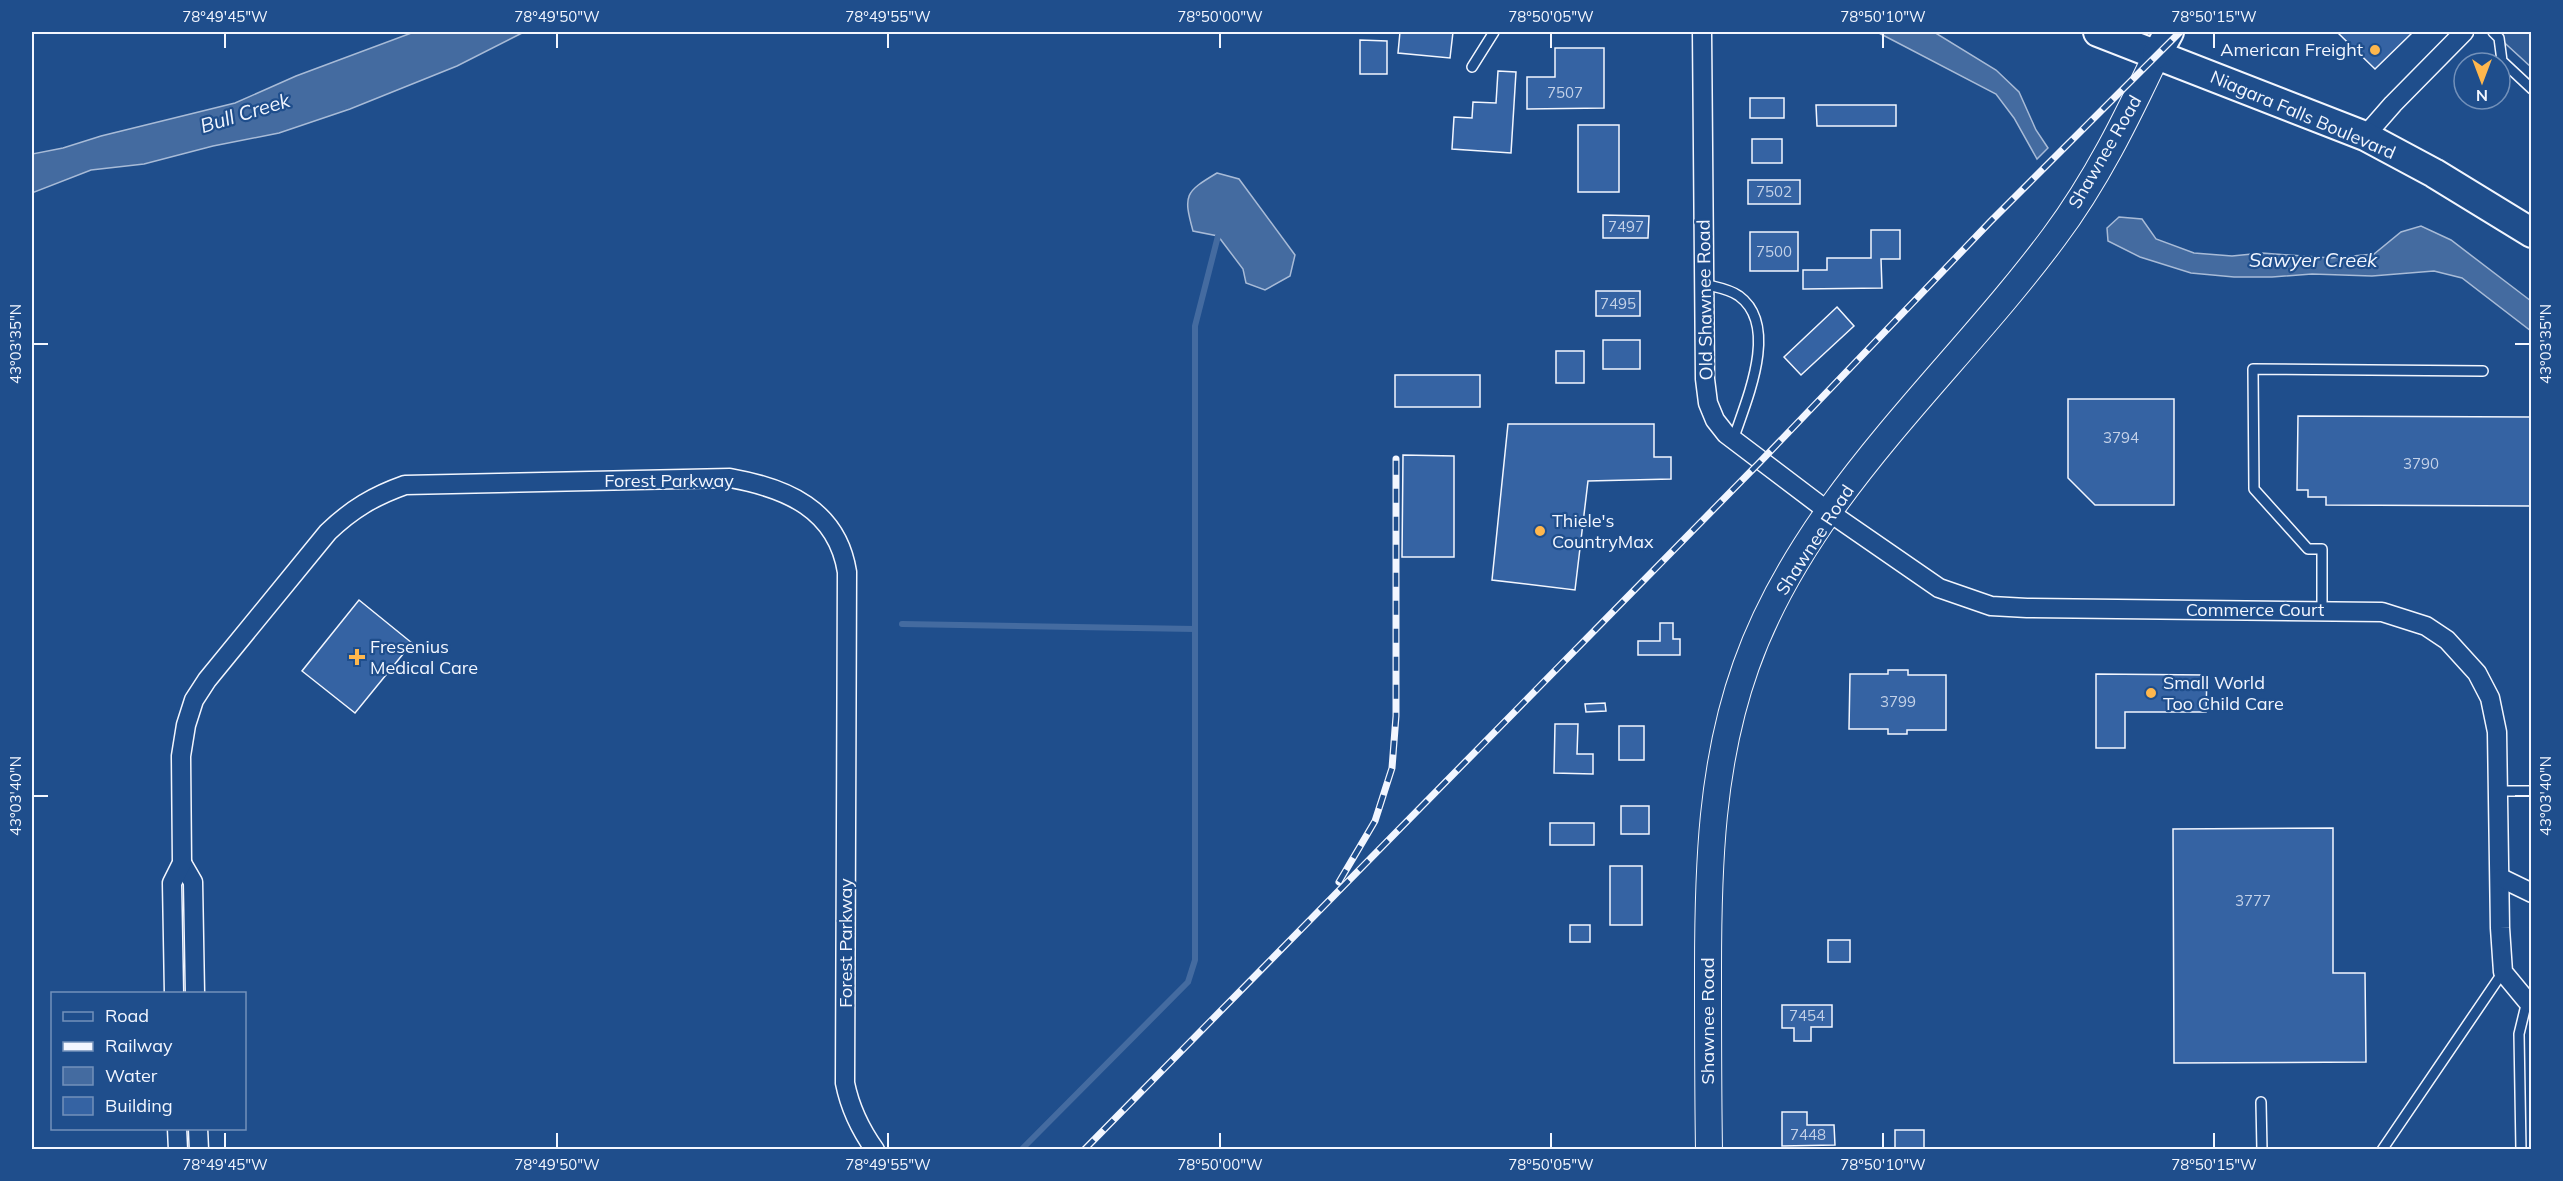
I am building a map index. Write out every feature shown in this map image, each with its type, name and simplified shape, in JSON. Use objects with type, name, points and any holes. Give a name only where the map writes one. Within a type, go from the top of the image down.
[{"type":"main road","name":"Niagara Falls Boulevard","points":[[2098,32],[2163,43],[2365,136],[2434,172],[2532,233]]},
{"type":"main road","name":"Shawnee Road","points":[[1709,1149],[1708,887],[1712,818],[1720,765],[1746,665],[1772,606],[1796,562],[1829,512],[2054,237],[2091,183],[2163,43]]},
{"type":"street","name":"Old Shawnee Road","points":[[1702,32],[1705,379],[1708,403],[1715,420],[1733,440],[1829,512]]},
{"type":"street","points":[[2365,136],[2464,32]]},
{"type":"street","name":"Forest Parkway","points":[[174,992],[172,883],[182,862],[180,756],[194,700],[207,680],[328,532],[362,503],[405,485],[730,478],[770,486],[789,495],[820,517],[831,530],[844,555],[848,588],[845,1083],[849,1102],[857,1120],[875,1149]]},
{"type":"street","name":"Commerce Court","points":[[1829,512],[1939,588],[1991,606],[2382,612],[2402,616],[2426,626],[2447,640],[2477,673],[2490,698],[2497,732],[2500,928],[2503,972]]},
{"type":"street","name":"Forest Parkway","points":[[182,862],[193,882],[195,992]]},
{"type":"street","points":[[2500,878],[2532,893]]},
{"type":"street","points":[[2503,972],[2530,1001]]},
{"type":"street","points":[[177,1130],[178,1149]]},
{"type":"street","points":[[198,1130],[199,1149]]},
{"type":"lane","points":[[1472,67],[1494,32]]},
{"type":"lane","points":[[2493,32],[2499,38],[2502,61],[2532,89]]},
{"type":"lane","points":[[1704,284],[1738,295],[1753,310],[1758,332],[1756,369],[1733,440]]},
{"type":"lane","points":[[2322,610],[2322,549],[2308,549],[2254,489],[2253,369],[2483,371]]},
{"type":"lane","points":[[2499,791],[2532,791]]},
{"type":"lane","points":[[2382,1149],[2503,972]]},
{"type":"lane","points":[[2520,1149],[2519,1034],[2530,1001]]},
{"type":"lane","points":[[2261,1102],[2262,1149]]},
{"type":"shaded area","points":[[2499,32],[2531,32],[2531,67],[2496,35]]},
{"type":"water","name":"Bull Creek","points":[[414,32],[524,32],[457,66],[350,109],[279,133],[213,146],[144,164],[91,170],[32,193],[32,154],[235,103],[296,76]]},
{"type":"water","points":[[1877,32],[1934,32],[1996,70],[2019,92],[2036,130],[2048,148],[2037,159],[2014,118],[1996,94]]},
{"type":"water","points":[[1217,173],[1239,179],[1295,255],[1290,276],[1265,290],[1246,283],[1243,269],[1218,236],[1193,231],[1188,209],[1189,196],[1198,185]]},
{"type":"water","name":"Sawyer Creek","points":[[2119,217],[2142,219],[2156,239],[2194,253],[2232,256],[2262,253],[2331,258],[2374,254],[2401,232],[2421,226],[2451,240],[2531,301],[2531,331],[2462,278],[2434,271],[2372,276],[2312,274],[2272,277],[2234,277],[2191,273],[2140,257],[2108,241],[2107,228]]},
{"type":"building","points":[[1400,32],[1453,32],[1450,58],[1398,53]]},
{"type":"building","name":"American Freight","points":[[2337,32],[2413,32],[2375,69]]},
{"type":"building","points":[[1360,40],[1387,41],[1387,74],[1360,74]]},
{"type":"building","points":[[1555,48],[1604,48],[1604,108],[1527,109],[1527,77],[1555,77]]},
{"type":"building","points":[[1498,71],[1516,72],[1511,153],[1452,149],[1454,117],[1472,118],[1473,102],[1496,103]]},
{"type":"building","points":[[1750,98],[1784,98],[1784,118],[1750,118]]},
{"type":"building","points":[[1816,105],[1896,105],[1896,126],[1817,126]]},
{"type":"building","points":[[1578,125],[1619,125],[1619,192],[1578,192]]},
{"type":"building","points":[[1752,139],[1782,139],[1782,163],[1752,163]]},
{"type":"building","points":[[1748,180],[1800,180],[1800,204],[1748,204]]},
{"type":"building","points":[[1603,215],[1649,216],[1648,238],[1603,238]]},
{"type":"building","points":[[1871,230],[1900,230],[1900,259],[1881,259],[1882,288],[1803,289],[1803,270],[1827,270],[1827,258],[1871,258]]},
{"type":"building","points":[[1750,232],[1798,232],[1798,271],[1750,271]]},
{"type":"building","points":[[1596,291],[1640,291],[1640,316],[1596,316]]},
{"type":"building","points":[[1837,307],[1854,326],[1801,375],[1784,357]]},
{"type":"building","points":[[1603,340],[1640,340],[1640,369],[1603,369]]},
{"type":"building","points":[[1556,351],[1584,351],[1584,383],[1556,383]]},
{"type":"building","points":[[1395,375],[1480,375],[1480,407],[1395,407]]},
{"type":"building","points":[[2068,399],[2174,399],[2174,505],[2095,505],[2068,478]]},
{"type":"building","points":[[2298,416],[2532,417],[2532,506],[2326,505],[2326,497],[2308,497],[2308,490],[2297,490]]},
{"type":"building","name":"Thiele's CountryMax","points":[[1508,424],[1654,424],[1654,457],[1671,457],[1671,479],[1588,481],[1575,590],[1492,580]]},
{"type":"building","points":[[1403,455],[1454,456],[1454,557],[1402,557]]},
{"type":"building","name":"Fresenius Medical Care","points":[[359,600],[412,643],[355,713],[302,671]]},
{"type":"building","points":[[1660,623],[1673,623],[1673,639],[1680,639],[1680,655],[1638,655],[1638,641],[1660,641]]},
{"type":"building","points":[[1888,670],[1908,670],[1908,675],[1946,675],[1946,730],[1907,730],[1907,734],[1888,734],[1888,729],[1849,729],[1850,674],[1888,674]]},
{"type":"building","name":"Small World Too Child Care","points":[[2096,674],[2207,675],[2206,712],[2125,712],[2125,748],[2096,748]]},
{"type":"building","points":[[1605,703],[1606,711],[1586,712],[1585,704]]},
{"type":"building","points":[[1555,724],[1578,724],[1577,754],[1593,754],[1593,774],[1554,773]]},
{"type":"building","points":[[1619,726],[1644,726],[1644,760],[1619,760]]},
{"type":"building","points":[[1621,806],[1649,806],[1649,834],[1621,834]]},
{"type":"building","points":[[1550,823],[1594,823],[1594,845],[1550,845]]},
{"type":"building","points":[[2333,828],[2333,973],[2365,973],[2366,1062],[2174,1063],[2173,829]]},
{"type":"building","points":[[1610,866],[1642,866],[1642,925],[1610,925]]},
{"type":"building","points":[[1570,925],[1590,925],[1590,942],[1570,942]]},
{"type":"building","points":[[1828,940],[1850,940],[1850,962],[1828,962]]},
{"type":"building","points":[[1782,1005],[1832,1005],[1832,1027],[1811,1027],[1811,1041],[1794,1041],[1794,1028],[1782,1028]]},
{"type":"building","points":[[1782,1112],[1807,1112],[1807,1125],[1834,1125],[1835,1145],[1782,1146]]},
{"type":"building","points":[[1895,1130],[1924,1130],[1924,1150],[1895,1150]]},
{"type":"waterway","points":[[1021,1150],[1188,982],[1195,960],[1195,326],[1218,236]]},
{"type":"waterway","points":[[902,624],[1195,629]]},
{"type":"railway","points":[[1084,1150],[1760,462],[1990,222],[2180,32]]},
{"type":"railway","points":[[1339,882],[1375,821],[1392,768],[1396,716],[1396,459]]},
{"type":"place","name":"American Freight","points":[[2375,50]]},
{"type":"place","name":"Thiele's CountryMax","points":[[1540,531]]},
{"type":"place","name":"Fresenius Medical Care","points":[[357,657]]},
{"type":"place","name":"Small World Too Child Care","points":[[2151,693]]}]
